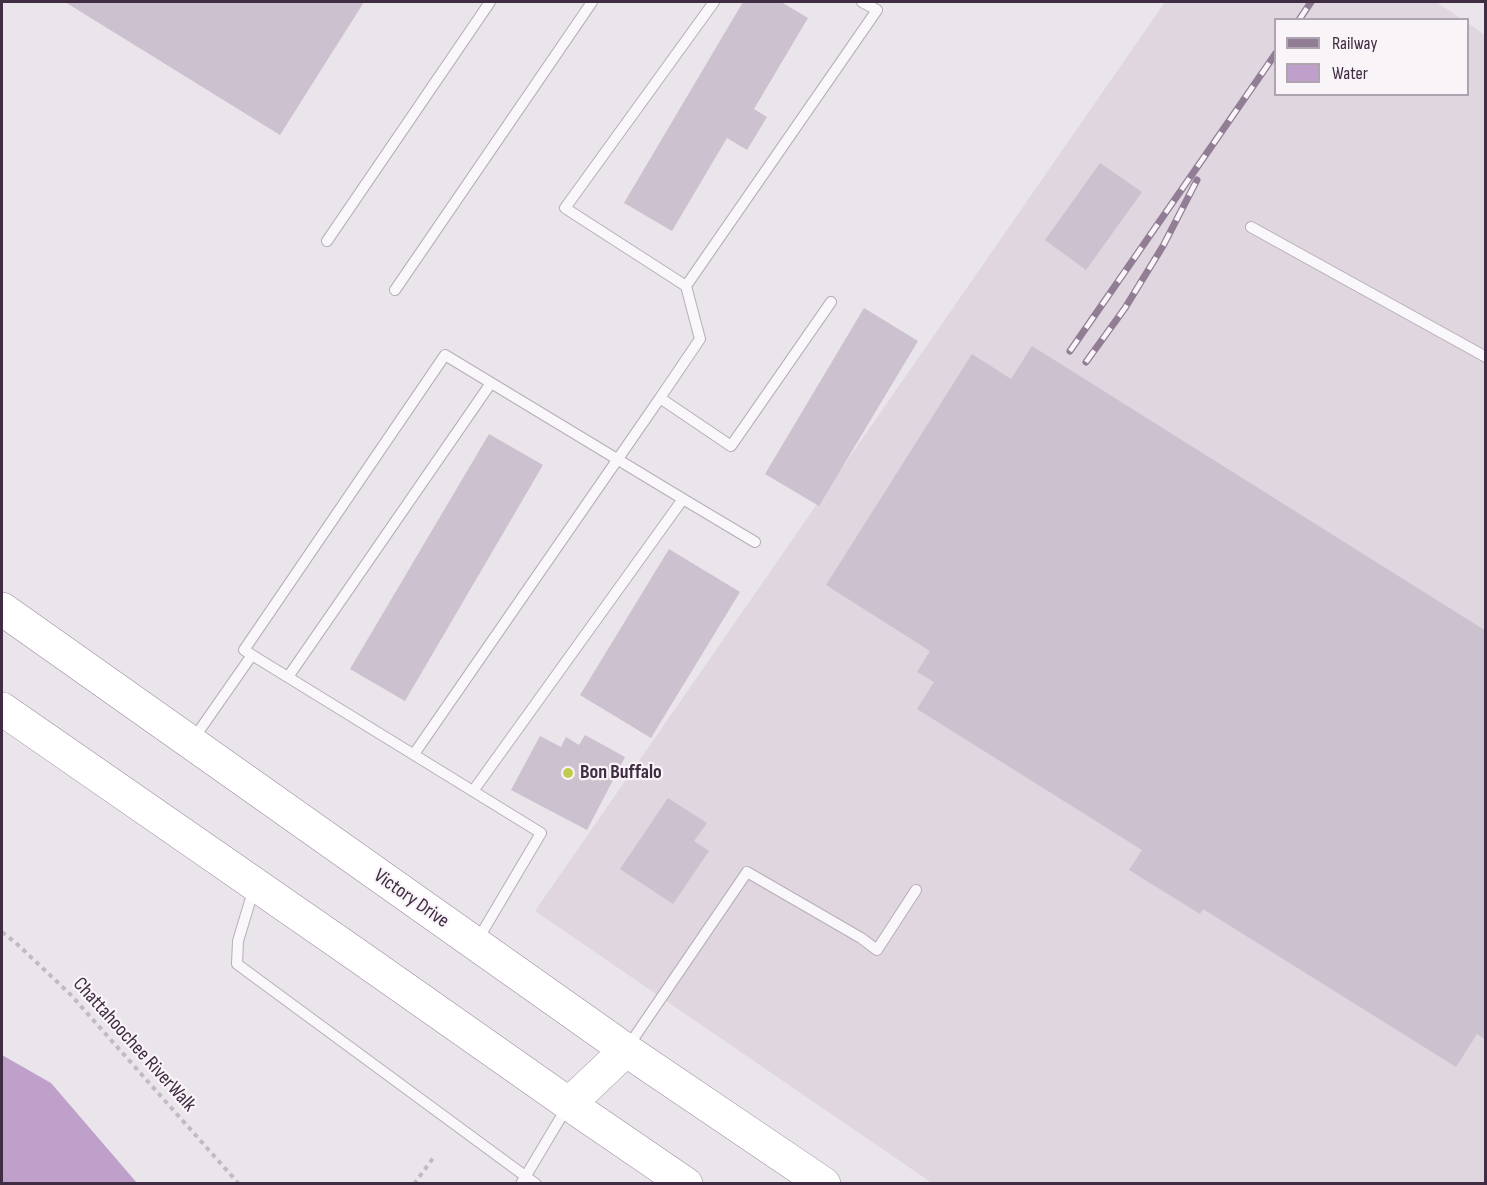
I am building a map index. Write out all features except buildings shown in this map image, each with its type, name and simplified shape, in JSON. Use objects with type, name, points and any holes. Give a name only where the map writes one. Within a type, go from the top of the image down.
[{"type":"highway","name":"Victory Drive","points":[[2,609],[626,1050],[824,1184]]},
{"type":"highway","points":[[2,709],[687,1184]]},
{"type":"highway","points":[[569,1104],[626,1050]]},
{"type":"lane","points":[[327,241],[490,2]]},
{"type":"lane","points":[[395,290],[592,2]]},
{"type":"lane","points":[[414,754],[700,339],[686,286],[565,208],[714,2]]},
{"type":"lane","points":[[686,286],[877,10],[862,2]]},
{"type":"lane","points":[[1251,227],[1485,357]]},
{"type":"lane","points":[[660,398],[731,446],[831,302]]},
{"type":"lane","points":[[475,944],[541,832],[244,650],[445,355],[755,542]]},
{"type":"lane","points":[[288,677],[490,383]]},
{"type":"lane","points":[[473,791],[683,500]]},
{"type":"lane","points":[[191,743],[252,655]]},
{"type":"lane","points":[[626,1050],[747,872],[861,938],[877,950],[916,890]]},
{"type":"lane","points":[[255,885],[238,941],[237,964],[523,1180],[536,1184]]},
{"type":"lane","points":[[523,1180],[569,1104]]},
{"type":"path","name":"Chattahoochee RiverWalk","points":[[2,932],[71,995],[239,1184]]},
{"type":"path","points":[[414,1184],[433,1158]]},
{"type":"shaded area","points":[[1165,2],[1436,2],[1460,18],[1274,18],[1274,96],[1469,96],[1469,24],[1485,35],[1485,1183],[932,1183],[535,911]]},
{"type":"water","points":[[2,1055],[51,1083],[137,1183],[2,1183]]},
{"type":"railway","points":[[1300,18],[1311,2]]},
{"type":"railway","points":[[1070,351],[1274,56]]},
{"type":"railway","points":[[1086,362],[1125,308],[1163,246],[1197,180]]},
{"type":"place","name":"Bon Buffalo","points":[[568,773]]}]
